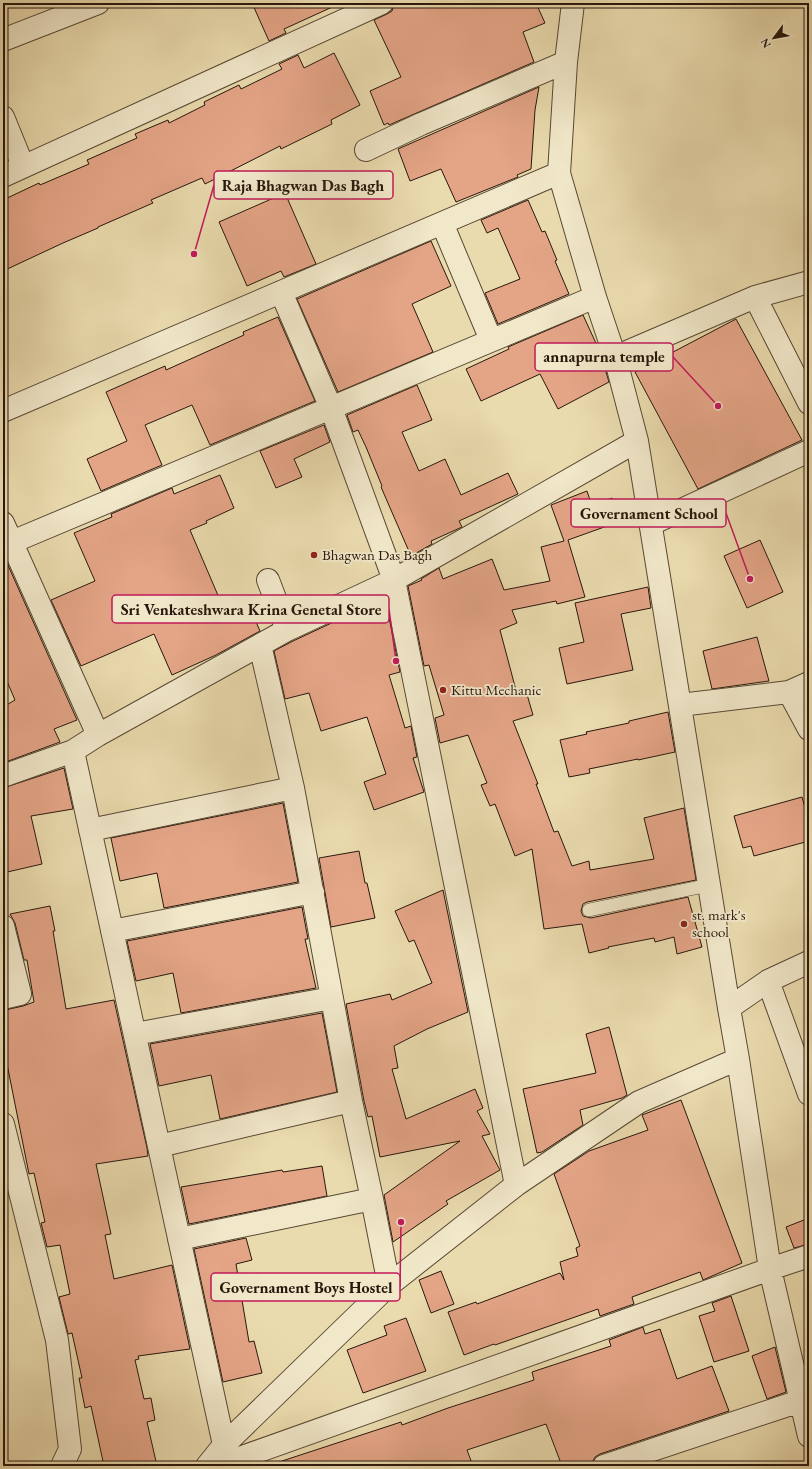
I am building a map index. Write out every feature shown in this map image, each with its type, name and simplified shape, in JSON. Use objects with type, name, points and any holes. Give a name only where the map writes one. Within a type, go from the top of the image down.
[{"type":"street","points":[[3,40],[98,3]]},
{"type":"street","points":[[3,176],[382,3]]},
{"type":"street","points":[[573,3],[566,62],[560,173],[595,297],[615,357],[637,441],[738,1059],[770,1269],[809,1436]]},
{"type":"street","points":[[366,150],[421,124],[566,62]]},
{"type":"street","points":[[3,117],[23,166]]},
{"type":"street","points":[[3,411],[560,173]]},
{"type":"street","points":[[442,223],[491,340]]},
{"type":"street","points":[[615,357],[755,297],[809,282]]},
{"type":"street","points":[[281,292],[331,408],[394,580],[516,1185]]},
{"type":"street","points":[[12,542],[595,297]]},
{"type":"street","points":[[755,297],[809,403]]},
{"type":"street","points":[[3,776],[73,751],[98,735],[287,630],[394,580],[637,441]]},
{"type":"street","points":[[650,524],[809,451]]},
{"type":"street","points":[[3,523],[98,735]]},
{"type":"street","points":[[268,580],[287,630]]},
{"type":"street","points":[[260,645],[293,788],[351,1101],[389,1285]]},
{"type":"street","points":[[680,705],[789,692],[809,683]]},
{"type":"street","points":[[789,692],[809,729]]},
{"type":"street","points":[[73,751],[224,1445]]},
{"type":"street","points":[[90,830],[293,788]]},
{"type":"street","points":[[112,931],[313,892]]},
{"type":"street","points":[[3,926],[20,994],[3,998]]},
{"type":"street","points":[[729,1008],[768,981],[809,962]]},
{"type":"street","points":[[768,981],[809,1094]]},
{"type":"street","points":[[135,1034],[332,998]]},
{"type":"street","points":[[207,1466],[224,1445],[389,1285],[516,1185],[639,1102],[738,1059]]},
{"type":"street","points":[[159,1146],[351,1101]]},
{"type":"street","points":[[3,1124],[57,1340],[70,1449],[62,1466]]},
{"type":"street","points":[[179,1239],[372,1199]]},
{"type":"street","points":[[217,1466],[809,1256]]},
{"type":"street","points":[[604,1466],[800,1401]]},
{"type":"lane","points":[[589,910],[709,885]]},
{"type":"building","points":[[252,3],[341,3],[284,29],[286,33],[269,41]]},
{"type":"building","points":[[394,3],[536,3],[545,23],[523,32],[534,62],[389,125],[388,123],[384,125],[370,91],[401,77],[374,20],[392,11]]},
{"type":"building","points":[[334,53],[360,105],[331,120],[332,124],[281,149],[280,146],[205,184],[202,178],[151,200],[153,203],[3,271],[3,200],[39,183],[40,185],[89,164],[87,160],[137,138],[135,134],[168,120],[169,123],[205,105],[204,102],[239,85],[241,89],[282,69],[279,64],[298,55],[304,68]]},
{"type":"building","points":[[539,87],[535,110],[531,169],[517,175],[518,177],[456,202],[441,169],[410,181],[398,149]]},
{"type":"building","points":[[285,193],[316,264],[284,277],[281,271],[247,286],[219,222]]},
{"type":"building","points":[[528,200],[542,232],[545,231],[557,260],[555,261],[569,294],[498,324],[485,293],[520,279],[498,228],[487,233],[481,220]]},
{"type":"building","points":[[431,241],[451,286],[412,304],[433,352],[338,392],[297,299]]},
{"type":"building","points":[[583,315],[600,352],[609,382],[558,409],[540,374],[481,401],[466,369],[509,349],[508,347]]},
{"type":"building","points":[[278,317],[315,401],[210,445],[192,405],[145,425],[162,465],[101,491],[87,459],[127,441],[106,392],[165,366],[166,370],[244,335],[243,332]]},
{"type":"building","points":[[736,319],[802,440],[698,489],[635,372]]},
{"type":"building","points":[[417,385],[432,420],[402,432],[419,471],[445,459],[461,495],[508,473],[518,494],[459,521],[462,527],[431,541],[432,544],[411,556],[381,487],[382,486],[366,447],[358,430],[353,432],[347,415]]},
{"type":"building","points":[[324,425],[330,442],[294,459],[302,477],[276,488],[260,451]]},
{"type":"building","points":[[220,475],[234,508],[206,521],[207,523],[190,530],[223,607],[245,597],[260,631],[216,655],[172,675],[154,634],[81,666],[51,600],[95,581],[74,533],[112,517],[111,514],[172,488],[174,494]]},
{"type":"building","points":[[587,491],[592,506],[612,498],[621,521],[568,540],[585,597],[557,604],[556,601],[512,610],[517,623],[500,630],[517,694],[526,691],[533,715],[513,721],[538,784],[536,784],[554,832],[558,831],[572,866],[589,861],[590,870],[654,859],[644,818],[684,808],[696,880],[587,902],[583,904],[581,911],[583,916],[591,918],[688,897],[702,947],[677,954],[674,937],[655,942],[654,938],[608,947],[609,948],[589,953],[582,924],[544,929],[532,849],[515,856],[495,804],[490,806],[481,785],[487,783],[468,735],[440,743],[435,718],[444,715],[429,665],[424,666],[408,586],[422,580],[421,579],[439,568],[443,579],[492,559],[504,590],[550,581],[541,547],[564,541],[551,505]]},
{"type":"building","points":[[760,540],[783,592],[747,608],[724,556]]},
{"type":"building","points":[[3,554],[77,720],[54,729],[60,742],[3,763],[3,707],[15,700],[3,672]]},
{"type":"building","points":[[648,587],[651,608],[621,614],[633,670],[567,684],[559,648],[584,642],[575,603]]},
{"type":"building","points":[[385,598],[400,672],[389,675],[405,728],[411,726],[417,757],[413,758],[424,792],[374,810],[364,782],[386,774],[367,717],[321,731],[309,693],[285,699],[274,651]]},
{"type":"building","points":[[757,637],[769,681],[712,689],[703,651]]},
{"type":"building","points":[[668,712],[675,752],[589,769],[590,773],[569,777],[560,740],[587,734],[586,732],[629,723],[629,721]]},
{"type":"building","points":[[64,768],[73,809],[31,816],[42,864],[3,873],[3,788]]},
{"type":"building","points":[[802,797],[809,822],[809,841],[754,856],[751,846],[743,848],[734,816]]},
{"type":"building","points":[[283,803],[298,882],[164,908],[157,873],[120,881],[111,838]]},
{"type":"building","points":[[359,851],[365,883],[367,883],[375,918],[331,927],[319,858]]},
{"type":"building","points":[[443,890],[468,1012],[427,1029],[394,1046],[398,1068],[392,1069],[406,1119],[475,1089],[483,1108],[477,1111],[490,1134],[482,1136],[500,1170],[446,1201],[448,1204],[393,1242],[384,1195],[460,1141],[380,1157],[372,1116],[368,1117],[364,1101],[346,1004],[390,994],[392,1000],[432,983],[414,940],[409,942],[395,911]]},
{"type":"building","points":[[50,906],[66,1009],[114,1000],[147,1148],[148,1156],[96,1164],[111,1234],[105,1235],[114,1279],[172,1265],[190,1349],[138,1356],[139,1359],[135,1360],[144,1399],[151,1398],[155,1420],[147,1422],[157,1466],[104,1466],[91,1406],[85,1408],[79,1378],[82,1378],[72,1333],[68,1334],[59,1297],[70,1294],[60,1245],[47,1247],[41,1223],[45,1222],[34,1173],[29,1174],[3,1044],[3,1022],[7,1022],[5,1010],[34,1002],[27,960],[24,960],[15,923],[10,914]]},
{"type":"building","points":[[302,907],[308,939],[305,939],[316,988],[181,1013],[173,973],[136,981],[127,941]]},
{"type":"building","points":[[322,1013],[337,1092],[220,1119],[211,1075],[159,1086],[150,1044]]},
{"type":"building","points":[[609,1027],[627,1095],[622,1098],[580,1110],[583,1125],[542,1152],[537,1153],[523,1089],[596,1073],[586,1034]]},
{"type":"building","points":[[681,1100],[742,1263],[703,1280],[700,1272],[632,1297],[634,1304],[600,1316],[598,1309],[464,1355],[448,1312],[476,1302],[477,1304],[560,1273],[564,1280],[560,1262],[578,1256],[576,1248],[580,1246],[554,1174],[589,1151],[648,1130],[642,1115]]},
{"type":"building","points":[[322,1166],[327,1196],[189,1224],[181,1187],[282,1170],[283,1172]]},
{"type":"building","points":[[809,1218],[809,1244],[794,1248],[786,1227]]},
{"type":"building","points":[[246,1238],[252,1260],[236,1264],[249,1342],[254,1341],[262,1373],[223,1382],[194,1249]]},
{"type":"building","points":[[441,1271],[454,1304],[431,1313],[419,1280]]},
{"type":"building","points":[[731,1296],[749,1351],[714,1362],[699,1316],[715,1311],[712,1303]]},
{"type":"building","points":[[406,1318],[426,1371],[363,1393],[347,1350],[387,1335],[384,1326]]},
{"type":"building","points":[[643,1327],[645,1334],[660,1329],[677,1379],[712,1366],[729,1411],[600,1454],[595,1457],[592,1463],[584,1466],[562,1466],[546,1424],[467,1450],[473,1466],[279,1466],[279,1462],[401,1422],[402,1425],[448,1408],[534,1380],[532,1372],[611,1346],[609,1340]]},
{"type":"building","points":[[775,1347],[786,1392],[767,1399],[752,1356]]},
{"type":"place","name":"Raja Bhagwan Das Bagh","points":[[194,254]]},
{"type":"place","name":"annapurna temple","points":[[718,406]]},
{"type":"place","name":"Bhagwan Das Bagh","points":[[314,555]]},
{"type":"place","name":"Governament School","points":[[750,579]]},
{"type":"place","name":"Sri Venkateshwara Krina Genetal Store","points":[[396,661]]},
{"type":"place","name":"Kittu Mechanic","points":[[443,690]]},
{"type":"place","name":"st. mark's school","points":[[684,924]]},
{"type":"place","name":"Governament Boys Hostel","points":[[401,1222]]}]
